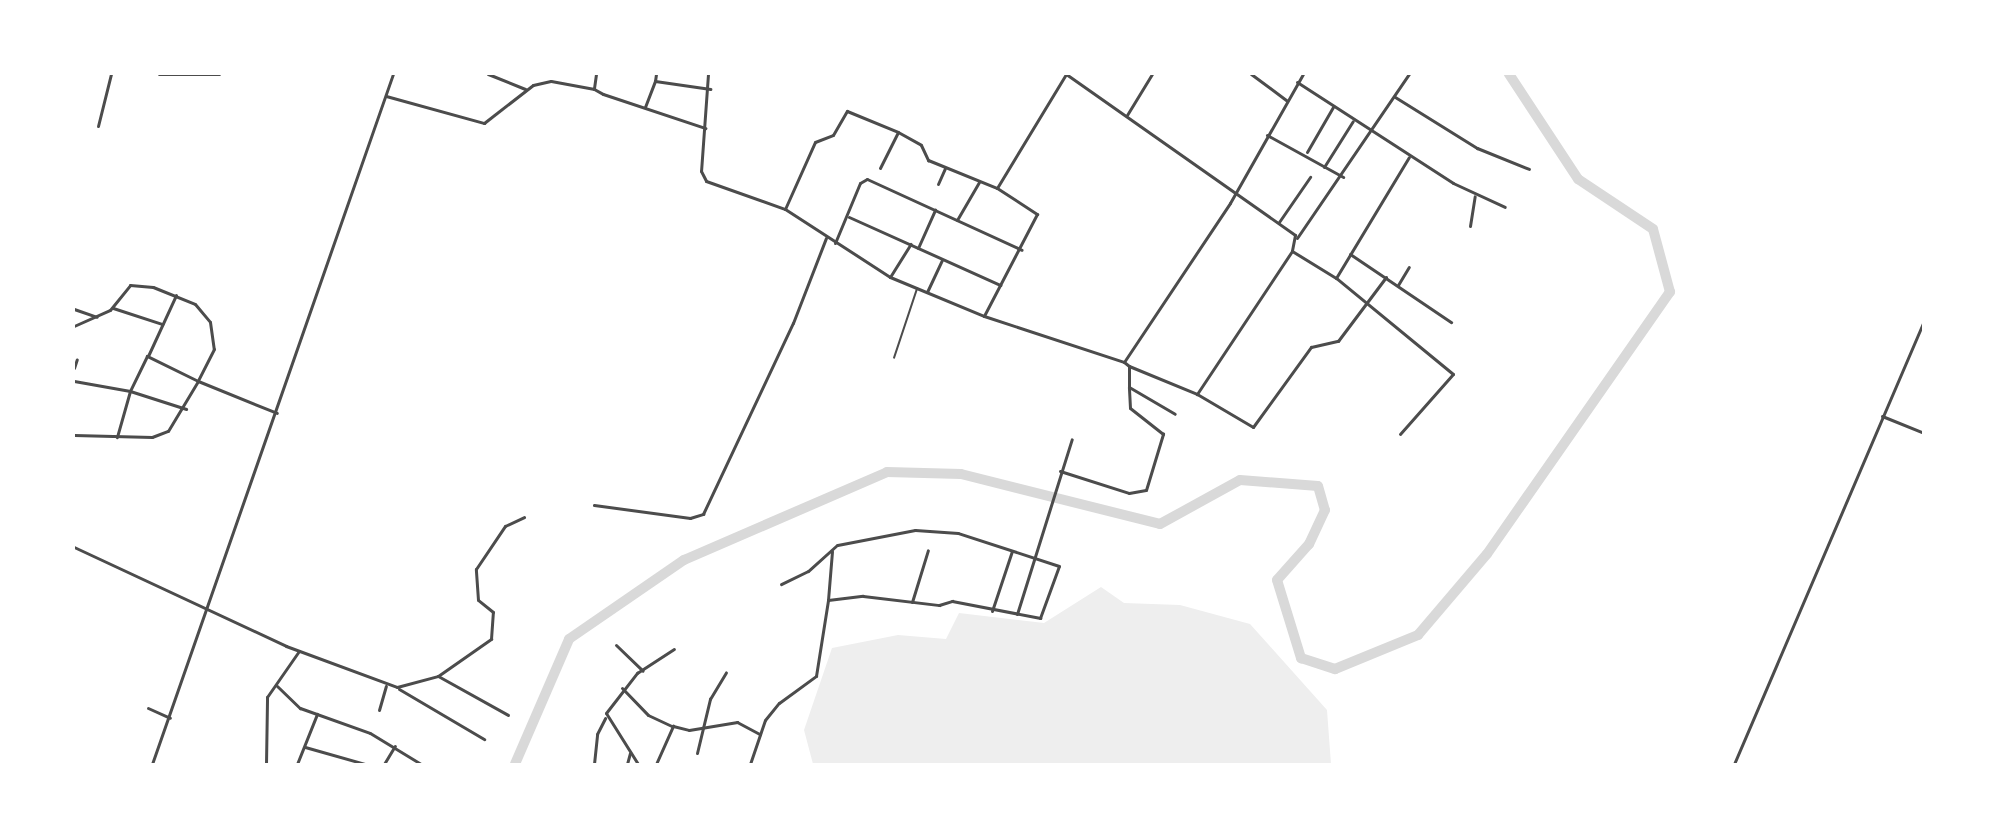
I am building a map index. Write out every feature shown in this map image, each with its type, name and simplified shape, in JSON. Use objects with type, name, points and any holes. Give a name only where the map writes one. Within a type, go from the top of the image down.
[{"type":"street","points":[[98,126],[111,74]]},
{"type":"street","points":[[159,74],[219,74]]},
{"type":"street","points":[[152,765],[393,74]]},
{"type":"street","points":[[488,74],[525,89]]},
{"type":"street","points":[[591,88],[596,74]]},
{"type":"street","points":[[645,108],[656,74]]},
{"type":"street","points":[[708,74],[710,89],[705,128],[703,178],[785,209],[826,238],[890,277],[984,316],[1032,328],[1124,362],[1197,394],[1256,426],[1311,347],[1338,342],[1366,300],[1386,277]]},
{"type":"street","points":[[997,188],[1066,74],[1279,222],[1296,239]]},
{"type":"street","points":[[1127,115],[1152,74]]},
{"type":"street","points":[[1251,74],[1286,100]]},
{"type":"street","points":[[1124,362],[1236,192],[1286,100],[1303,74]]},
{"type":"street","points":[[1197,394],[1292,251],[1296,239],[1343,177],[1409,74]]},
{"type":"street","points":[[386,96],[484,123],[525,89],[551,81],[591,88],[705,128]]},
{"type":"street","points":[[655,81],[710,89]]},
{"type":"street","points":[[1297,82],[1409,157],[1474,196],[1505,207]]},
{"type":"street","points":[[1395,97],[1477,148],[1529,169]]},
{"type":"street","points":[[1307,152],[1333,107]]},
{"type":"street","points":[[785,209],[815,142],[833,135],[846,111],[898,132],[945,168],[997,188],[1031,208],[1037,219],[984,316]]},
{"type":"street","points":[[1324,167],[1353,121]]},
{"type":"street","points":[[880,168],[898,132]]},
{"type":"street","points":[[1267,135],[1343,177]]},
{"type":"street","points":[[1336,278],[1409,157]]},
{"type":"street","points":[[938,184],[945,168]]},
{"type":"street","points":[[1279,222],[1310,177]]},
{"type":"street","points":[[835,243],[849,217],[860,183],[880,180],[935,210],[1022,250]]},
{"type":"street","points":[[957,220],[980,182]]},
{"type":"street","points":[[1470,226],[1474,196]]},
{"type":"street","points":[[918,248],[935,210]]},
{"type":"street","points":[[849,217],[1000,285]]},
{"type":"street","points":[[594,505],[690,518],[703,514],[826,238]]},
{"type":"street","points":[[890,277],[911,244]]},
{"type":"street","points":[[1292,251],[1366,300],[1453,374],[1400,434]]},
{"type":"street","points":[[1350,254],[1452,322]]},
{"type":"street","points":[[927,292],[942,260]]},
{"type":"street","points":[[1398,285],[1409,267]]},
{"type":"street","points":[[74,326],[98,317],[113,308],[130,285],[176,295],[195,304],[210,322],[214,349],[186,409],[168,432],[117,437],[74,435]]},
{"type":"street","points":[[117,437],[130,391],[176,295]]},
{"type":"street","points":[[113,308],[162,324]]},
{"type":"street","points":[[74,309],[98,317]]},
{"type":"street","points":[[1734,765],[1923,321]]},
{"type":"street","points":[[147,356],[198,381],[276,414]]},
{"type":"street","points":[[74,368],[77,359]]},
{"type":"street","points":[[1060,471],[1129,493],[1146,490],[1162,434],[1131,408],[1130,366]]},
{"type":"street","points":[[74,381],[130,391],[186,409]]},
{"type":"street","points":[[1129,387],[1175,414]]},
{"type":"street","points":[[1882,416],[1923,433]]},
{"type":"street","points":[[1017,614],[1060,471],[1072,439]]},
{"type":"street","points":[[74,547],[299,651],[386,686],[397,687],[438,676],[491,639],[493,612],[478,600],[476,569],[508,523],[524,516]]},
{"type":"street","points":[[781,584],[808,571],[832,550],[881,534],[915,530],[958,533],[1059,566],[1044,615],[1017,614],[952,601],[912,602],[870,596],[828,600]]},
{"type":"street","points":[[750,765],[760,734],[779,703],[816,676],[828,600],[832,550]]},
{"type":"street","points":[[912,602],[928,550]]},
{"type":"street","points":[[992,610],[1012,551]]},
{"type":"street","points":[[616,645],[643,671]]},
{"type":"street","points":[[594,765],[597,734],[622,688],[674,649]]},
{"type":"street","points":[[266,765],[267,697],[277,686],[299,651]]},
{"type":"street","points":[[697,753],[701,729],[712,693],[726,672]]},
{"type":"street","points":[[438,676],[508,715]]},
{"type":"street","points":[[277,686],[288,700],[395,746],[421,765]]},
{"type":"street","points":[[379,710],[386,686]]},
{"type":"street","points":[[397,687],[484,739]]},
{"type":"street","points":[[622,688],[648,715],[673,726],[701,729],[737,722],[760,734]]},
{"type":"street","points":[[148,708],[170,718]]},
{"type":"street","points":[[297,765],[317,714]]},
{"type":"street","points":[[605,718],[638,765]]},
{"type":"street","points":[[656,765],[673,726]]},
{"type":"street","points":[[384,765],[395,746]]},
{"type":"street","points":[[305,747],[365,765]]},
{"type":"street","points":[[627,765],[630,753]]},
{"type":"lane","points":[[894,358],[917,289]]},
{"type":"shaded area","points":[[1101,587],[1124,603],[1180,605],[1250,624],[1327,710],[1331,764],[813,764],[804,730],[832,648],[898,635],[946,639],[959,613],[1044,623]]},
{"type":"waterway","points":[[515,764],[569,639],[684,560],[887,472],[961,474],[1160,524],[1240,480],[1318,486],[1325,510],[1309,544],[1277,580],[1301,658],[1335,669],[1418,635],[1487,554],[1670,292],[1653,229],[1578,179],[1509,74]]}]
